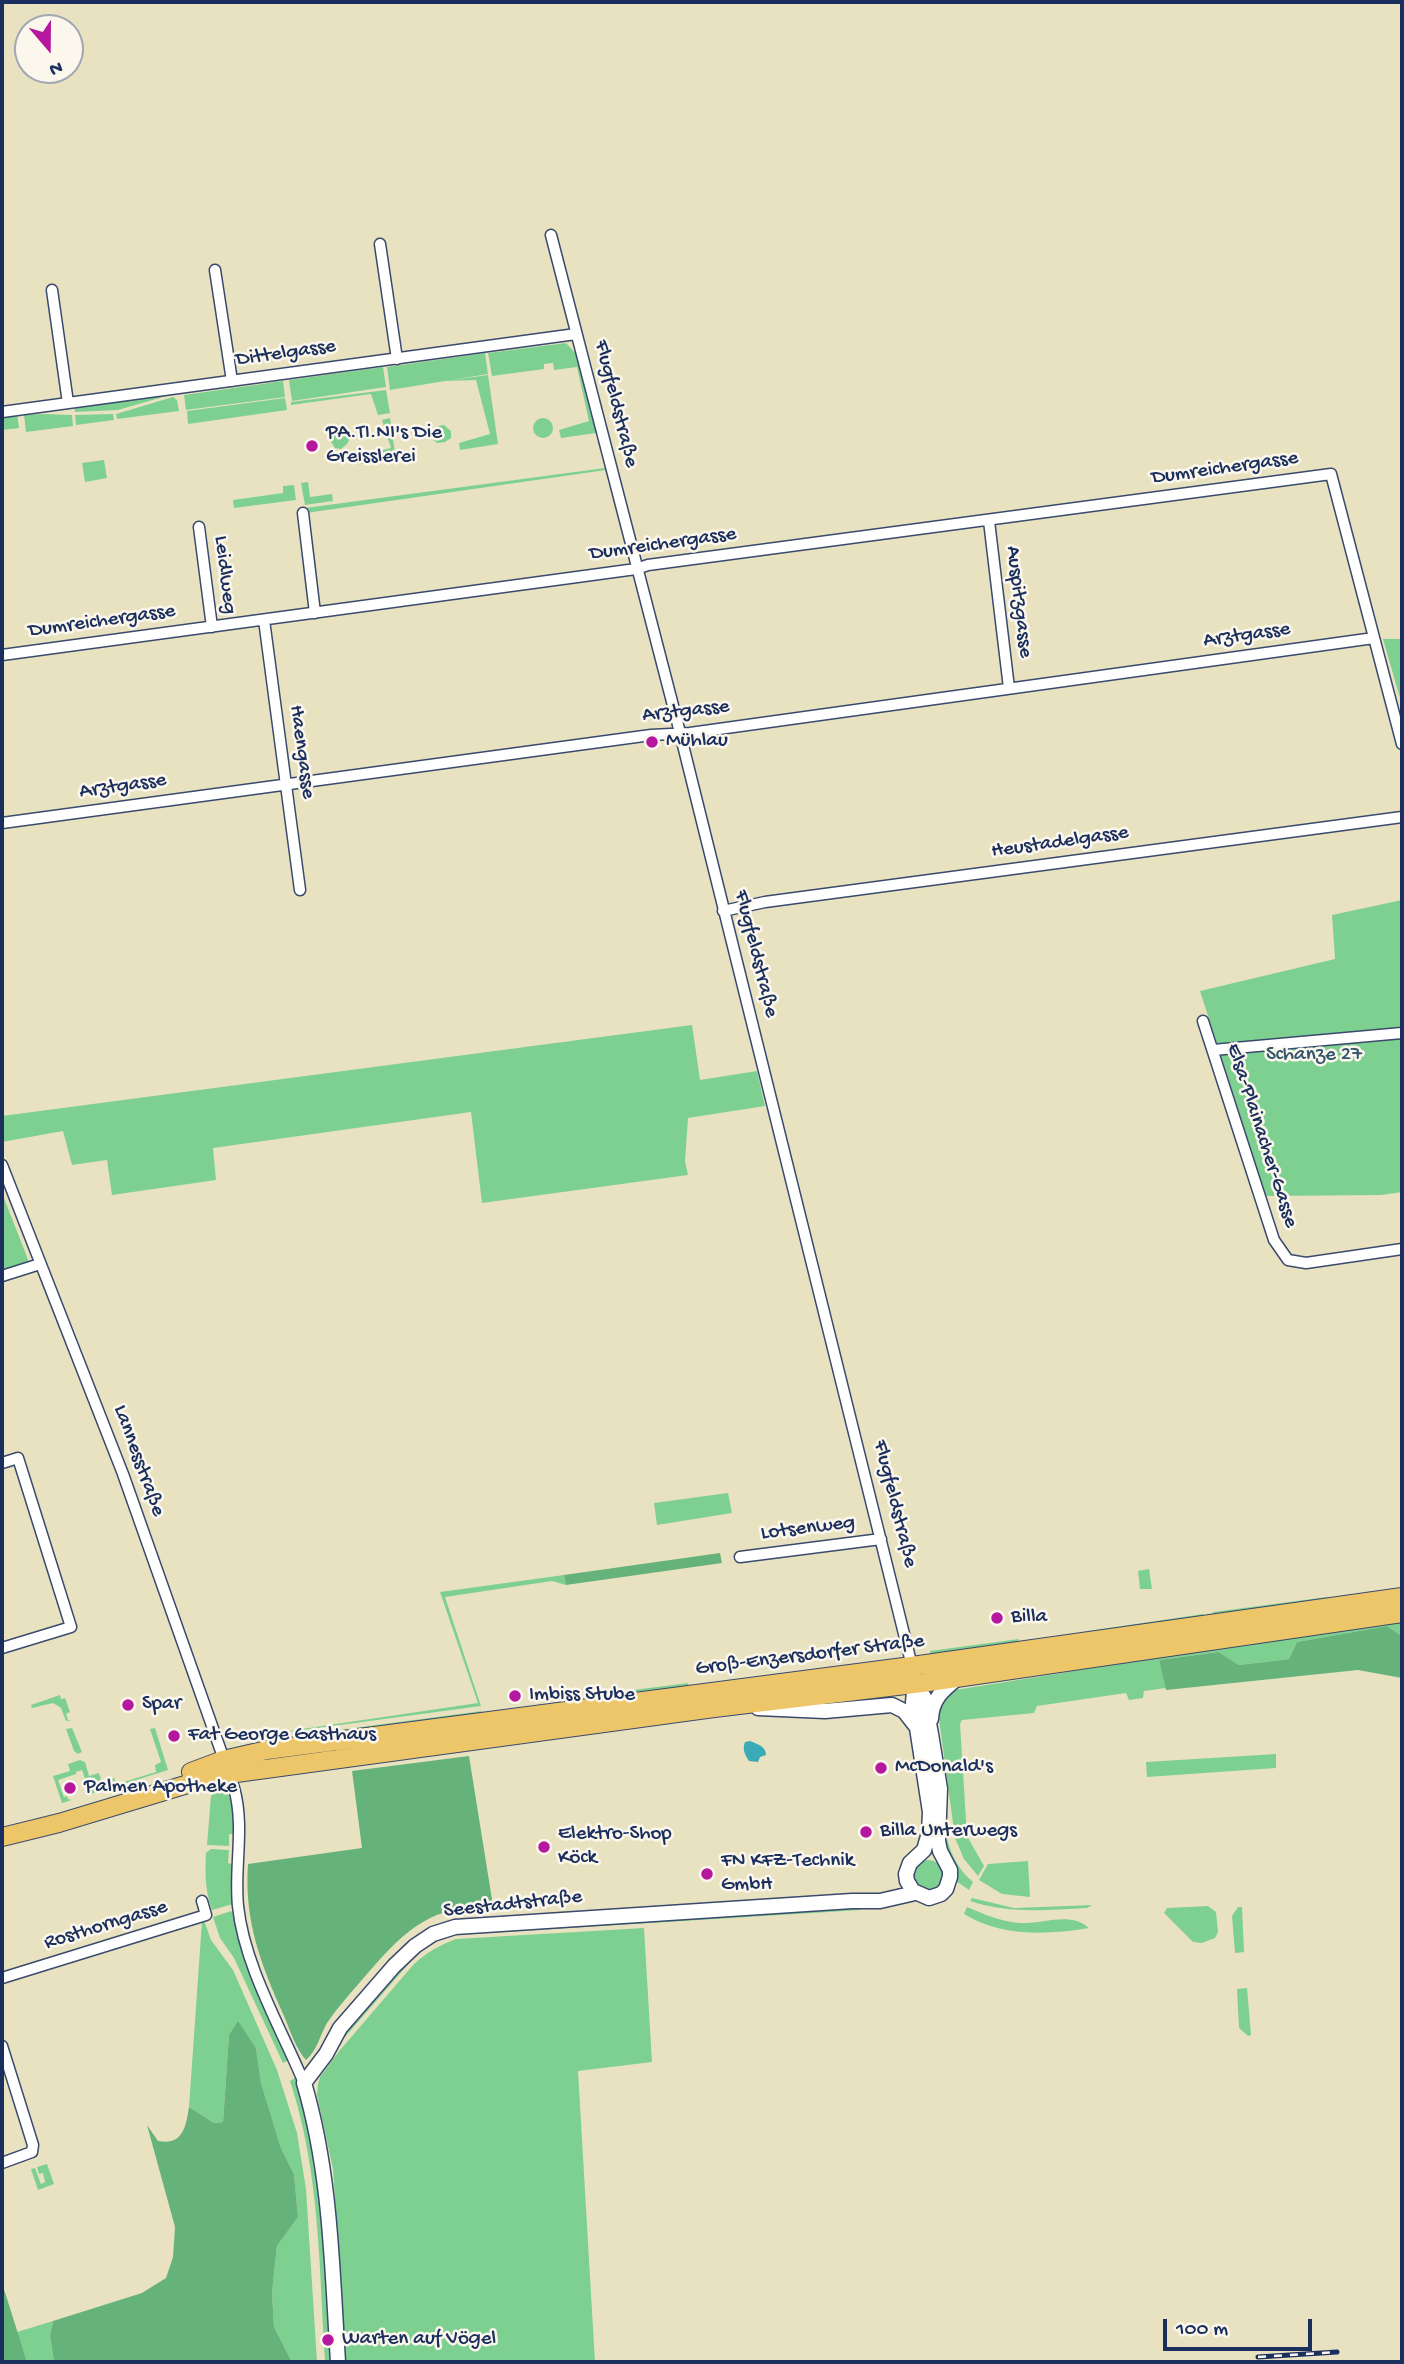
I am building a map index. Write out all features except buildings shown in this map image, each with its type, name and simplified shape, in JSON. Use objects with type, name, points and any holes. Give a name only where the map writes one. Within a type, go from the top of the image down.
[{"type":"main road","name":"Groß-Enzersdorfer Straße","points":[[226,1767],[267,1750],[912,1666],[1402,1597]]},
{"type":"main road","name":"Groß-Enzersdorfer Straße","points":[[226,1767],[915,1684],[1402,1613]]},
{"type":"main road","points":[[2,1837],[23,1831],[65,1812],[226,1767]]},
{"type":"street","name":"Flugfeldstraße","points":[[551,235],[881,1539],[915,1684]]},
{"type":"street","points":[[380,244],[397,359]]},
{"type":"street","points":[[215,270],[232,381]]},
{"type":"street","points":[[51,290],[68,403]]},
{"type":"street","name":"Dittelgasse","points":[[2,412],[576,334]]},
{"type":"street","name":"Dumreichergasse","points":[[2,655],[1331,474],[1374,638]]},
{"type":"street","points":[[303,513],[315,613]]},
{"type":"street","name":"Auspitzgasse","points":[[989,521],[1009,688]]},
{"type":"street","name":"Leidlweg","points":[[199,527],[212,627]]},
{"type":"street","name":"Haengasse","points":[[264,620],[300,890]]},
{"type":"street","points":[[1374,638],[1402,744]]},
{"type":"street","name":"Arztgasse","points":[[2,823],[678,732],[690,733],[1374,638]]},
{"type":"street","name":"Heustadelgasse","points":[[723,911],[765,902],[1402,817]]},
{"type":"street","name":"Elsa-Plainacher-Gasse","points":[[1203,1021],[1274,1240],[1288,1260],[1306,1263],[1402,1249]]},
{"type":"street","points":[[1213,1050],[1402,1033]]},
{"type":"street","name":"Lannesstraße","points":[[2,1165],[123,1474],[236,1796],[240,1822],[238,1906],[247,1949],[304,2082]]},
{"type":"street","points":[[2,1276],[40,1264]]},
{"type":"street","points":[[2,1463],[18,1458],[71,1627],[2,1648]]},
{"type":"street","name":"Lotsenweg","points":[[740,1557],[881,1539]]},
{"type":"street","points":[[931,1734],[934,1701],[960,1677]]},
{"type":"street","points":[[915,1684],[912,1693],[930,1812],[929,1833],[924,1850],[908,1868],[906,1878],[915,1893]]},
{"type":"street","name":"Seestadtstraße","points":[[304,2082],[326,2054],[340,2028],[394,1966],[415,1945],[432,1934],[455,1927],[880,1901],[915,1893],[929,1898],[941,1894],[946,1889],[950,1870],[938,1841],[940,1788],[924,1697],[915,1684]]},
{"type":"street","points":[[714,1708],[825,1711],[892,1705],[904,1711],[916,1726]]},
{"type":"street","points":[[915,1858],[927,1854],[939,1856],[944,1860]]},
{"type":"street","name":"Seestadtstraße","points":[[867,1900],[900,1885],[906,1878]]},
{"type":"street","name":"Rosthorngasse","points":[[2,1978],[206,1915],[202,1900]]},
{"type":"street","points":[[2,2046],[33,2145],[32,2152],[2,2163]]},
{"type":"street","points":[[304,2082],[325,2172],[338,2362]]},
{"type":"green space","points":[[566,343],[577,355],[596,433],[561,438],[559,430],[589,421],[577,367],[554,370],[553,363],[544,364],[544,369],[492,376],[488,353]]},
{"type":"green space","points":[[485,353],[488,374],[390,390],[387,367]]},
{"type":"green space","points":[[383,367],[386,387],[292,401],[289,380]]},
{"type":"green space","points":[[488,375],[498,444],[460,450],[459,443],[490,434],[476,380],[444,381]]},
{"type":"green space","points":[[283,381],[285,397],[186,410],[184,395]]},
{"type":"green space","points":[[386,390],[390,413],[378,415],[371,394],[291,405],[291,402]]},
{"type":"green space","points":[[170,395],[118,410],[75,412],[74,406]]},
{"type":"green space","points":[[173,397],[177,400],[179,411],[117,419],[116,414]]},
{"type":"green space","points":[[285,398],[287,410],[188,424],[187,411]]},
{"type":"green space","points":[[17,413],[19,428],[2,430],[2,415]]},
{"type":"green space","points":[[113,414],[114,420],[76,425],[75,415]]},
{"type":"green space","points":[[24,415],[72,415],[73,426],[26,432]]},
{"type":"green space","points":[[390,418],[396,460],[361,464],[359,456],[391,448],[382,420]]},
{"type":"green space","points":[[543,418],[550,421],[553,428],[550,435],[543,438],[536,435],[533,428],[536,421]]},
{"type":"green space","points":[[444,425],[451,431],[451,438],[437,443],[433,440],[433,433],[438,426]]},
{"type":"green space","points":[[337,429],[346,431],[350,438],[341,449],[335,448],[330,440],[330,436]]},
{"type":"green space","points":[[104,460],[107,478],[85,482],[82,463]]},
{"type":"green space","points":[[605,468],[606,470],[306,513],[305,508]]},
{"type":"green space","points":[[308,482],[310,497],[332,494],[333,501],[305,505],[301,483]]},
{"type":"green space","points":[[294,485],[296,500],[234,508],[233,500],[283,493],[283,486]]},
{"type":"green space","points":[[1383,639],[1402,639],[1402,705]]},
{"type":"green space","name":"Schanze 27","points":[[1402,900],[1402,1192],[1381,1195],[1266,1196],[1200,991],[1335,959],[1332,915]]},
{"type":"green space","points":[[692,1025],[700,1080],[757,1071],[765,1106],[688,1118],[685,1161],[688,1175],[482,1203],[471,1112],[213,1148],[216,1180],[112,1195],[107,1160],[72,1165],[63,1131],[2,1142],[2,1116]]},
{"type":"green space","points":[[2,1193],[29,1262],[2,1270]]},
{"type":"green space","points":[[728,1493],[732,1513],[657,1525],[654,1503]]},
{"type":"green space","points":[[720,1553],[722,1563],[566,1585],[564,1575]]},
{"type":"green space","points":[[1149,1569],[1152,1589],[1140,1589],[1138,1571]]},
{"type":"green space","points":[[564,1575],[566,1585],[552,1581],[445,1597],[481,1706],[221,1741],[478,1703],[440,1592]]},
{"type":"green space","points":[[1327,1597],[1328,1601],[1213,1616],[1213,1612]]},
{"type":"green space","points":[[1203,1614],[1204,1617],[1091,1633],[1089,1631]]},
{"type":"green space","points":[[1401,1619],[1402,1636],[1387,1626],[1297,1642],[1289,1659],[1239,1665],[1217,1652],[1159,1660],[1166,1688],[1144,1691],[1143,1698],[1129,1700],[1126,1693],[1037,1706],[1034,1713],[962,1720],[960,1724],[967,1836],[984,1866],[978,1876],[964,1859],[955,1838],[939,1719],[946,1696],[955,1690]]},
{"type":"green space","points":[[1387,1626],[1402,1636],[1402,1678],[1358,1670],[1166,1690],[1159,1660],[1218,1652],[1239,1665],[1289,1659],[1297,1642]]},
{"type":"green space","points":[[1019,1639],[1017,1643],[931,1655],[930,1651]]},
{"type":"green space","points":[[688,1683],[689,1687],[617,1696],[618,1692]]},
{"type":"green space","points":[[60,1695],[61,1699],[65,1698],[70,1712],[66,1714],[68,1720],[72,1720],[66,1721],[61,1708],[53,1703],[32,1708],[31,1705]]},
{"type":"green space","points":[[482,1711],[480,1714],[295,1740],[294,1736]]},
{"type":"green space","points":[[72,1728],[82,1752],[78,1754],[74,1751],[66,1729]]},
{"type":"green space","points":[[155,1728],[168,1770],[114,1787],[111,1779],[114,1778],[117,1784],[156,1772],[155,1765],[161,1762],[150,1729]]},
{"type":"green space","points":[[1276,1754],[1276,1768],[1147,1777],[1146,1762]]},
{"type":"green space","points":[[469,1756],[494,1912],[452,1910],[434,1916],[402,1937],[335,2012],[306,2060],[291,2033],[256,1942],[249,1905],[248,1864],[362,1848],[352,1771]]},
{"type":"green space","points":[[80,1760],[85,1762],[89,1776],[99,1773],[104,1790],[90,1794],[82,1770],[58,1780],[64,1797],[72,1800],[62,1803],[53,1776],[70,1771],[68,1764]]},
{"type":"green space","points":[[214,1791],[222,1791],[224,1795],[228,1793],[230,1798],[233,1834],[229,1834],[229,1846],[207,1845],[211,1796]]},
{"type":"green space","points":[[945,1829],[954,1858],[973,1882],[969,1890],[956,1881],[943,1853]]},
{"type":"green space","points":[[211,1849],[229,1850],[233,1904],[212,1910],[206,1875],[206,1853]]},
{"type":"green space","points":[[928,1860],[939,1864],[943,1875],[939,1886],[928,1890],[917,1886],[913,1875],[917,1864]]},
{"type":"green space","points":[[1028,1861],[1030,1897],[1002,1894],[979,1880],[988,1864]]},
{"type":"green space","points":[[972,1898],[1014,1908],[1092,1905],[1087,1908],[1013,1909],[970,1901]]},
{"type":"green space","points":[[861,1906],[861,1910],[456,1935],[435,1942],[417,1954],[345,2037],[343,2035],[418,1948],[451,1933]]},
{"type":"green space","points":[[1208,1906],[1216,1912],[1218,1932],[1215,1938],[1202,1943],[1193,1942],[1164,1913],[1167,1908]]},
{"type":"green space","points":[[967,1907],[1013,1922],[1065,1919],[1082,1923],[1089,1928],[1040,1933],[1008,1930],[993,1927],[964,1914]]},
{"type":"green space","points":[[1238,1907],[1242,1907],[1244,1952],[1235,1953],[1232,1916]]},
{"type":"green space","points":[[231,1911],[236,1919],[243,1953],[253,1980],[289,2060],[283,2063],[234,1958],[220,1938],[213,1917]]},
{"type":"green space","points":[[202,1921],[211,1940],[233,1970],[277,2070],[297,2133],[306,2189],[317,2362],[292,2362],[274,2327],[272,2292],[277,2246],[298,2217],[294,2174],[281,2148],[261,2083],[256,2048],[238,2022],[229,2035],[223,2122],[214,2123],[189,2107]]},
{"type":"green space","points":[[644,1928],[652,2062],[578,2071],[595,2362],[346,2362],[333,2169],[317,2095],[320,2077],[414,1964],[445,1944],[456,1939]]},
{"type":"green space","points":[[1247,1988],[1251,2035],[1248,2036],[1239,2028],[1237,1989]]},
{"type":"green space","points":[[238,2021],[256,2048],[261,2083],[281,2148],[294,2174],[298,2217],[277,2246],[272,2292],[274,2327],[292,2362],[54,2362],[50,2336],[53,2321],[142,2293],[166,2278],[173,2257],[175,2227],[147,2125],[158,2141],[166,2142],[182,2133],[189,2107],[214,2123],[223,2122],[229,2035]]},
{"type":"green space","points":[[296,2077],[320,2171],[333,2362],[325,2362],[317,2220],[307,2150],[290,2081]]},
{"type":"green space","points":[[47,2164],[54,2184],[38,2190],[31,2169],[35,2168],[41,2184],[45,2182],[43,2173],[39,2174],[37,2167]]},
{"type":"green space","points":[[2,2283],[27,2362],[2,2362]]},
{"type":"green space","points":[[53,2321],[50,2336],[54,2362],[27,2362],[17,2332]]},
{"type":"water","points":[[750,1741],[761,1746],[766,1752],[758,1762],[749,1761],[745,1754],[745,1742]]},
{"type":"railway","points":[[1258,2357],[1337,2352]]},
{"type":"place","name":"PA.TI.NI's Die Greisslerei","points":[[312,446]]},
{"type":"place","name":"Mühlau","points":[[652,742]]},
{"type":"place","name":"Billa","points":[[997,1618]]},
{"type":"place","name":"Imbiss Stube","points":[[515,1696]]},
{"type":"place","name":"Spar","points":[[128,1705]]},
{"type":"place","name":"Fat George Gasthaus","points":[[174,1736]]},
{"type":"place","name":"McDonald's","points":[[881,1768]]},
{"type":"place","name":"Palmen Apotheke","points":[[70,1788]]},
{"type":"place","name":"Billa Unterwegs","points":[[866,1832]]},
{"type":"place","name":"Elektro-Shop Köck","points":[[544,1847]]},
{"type":"place","name":"FN KFZ-Technik GmbH","points":[[707,1874]]},
{"type":"place","name":"Warten auf Vögel","points":[[328,2340]]}]
